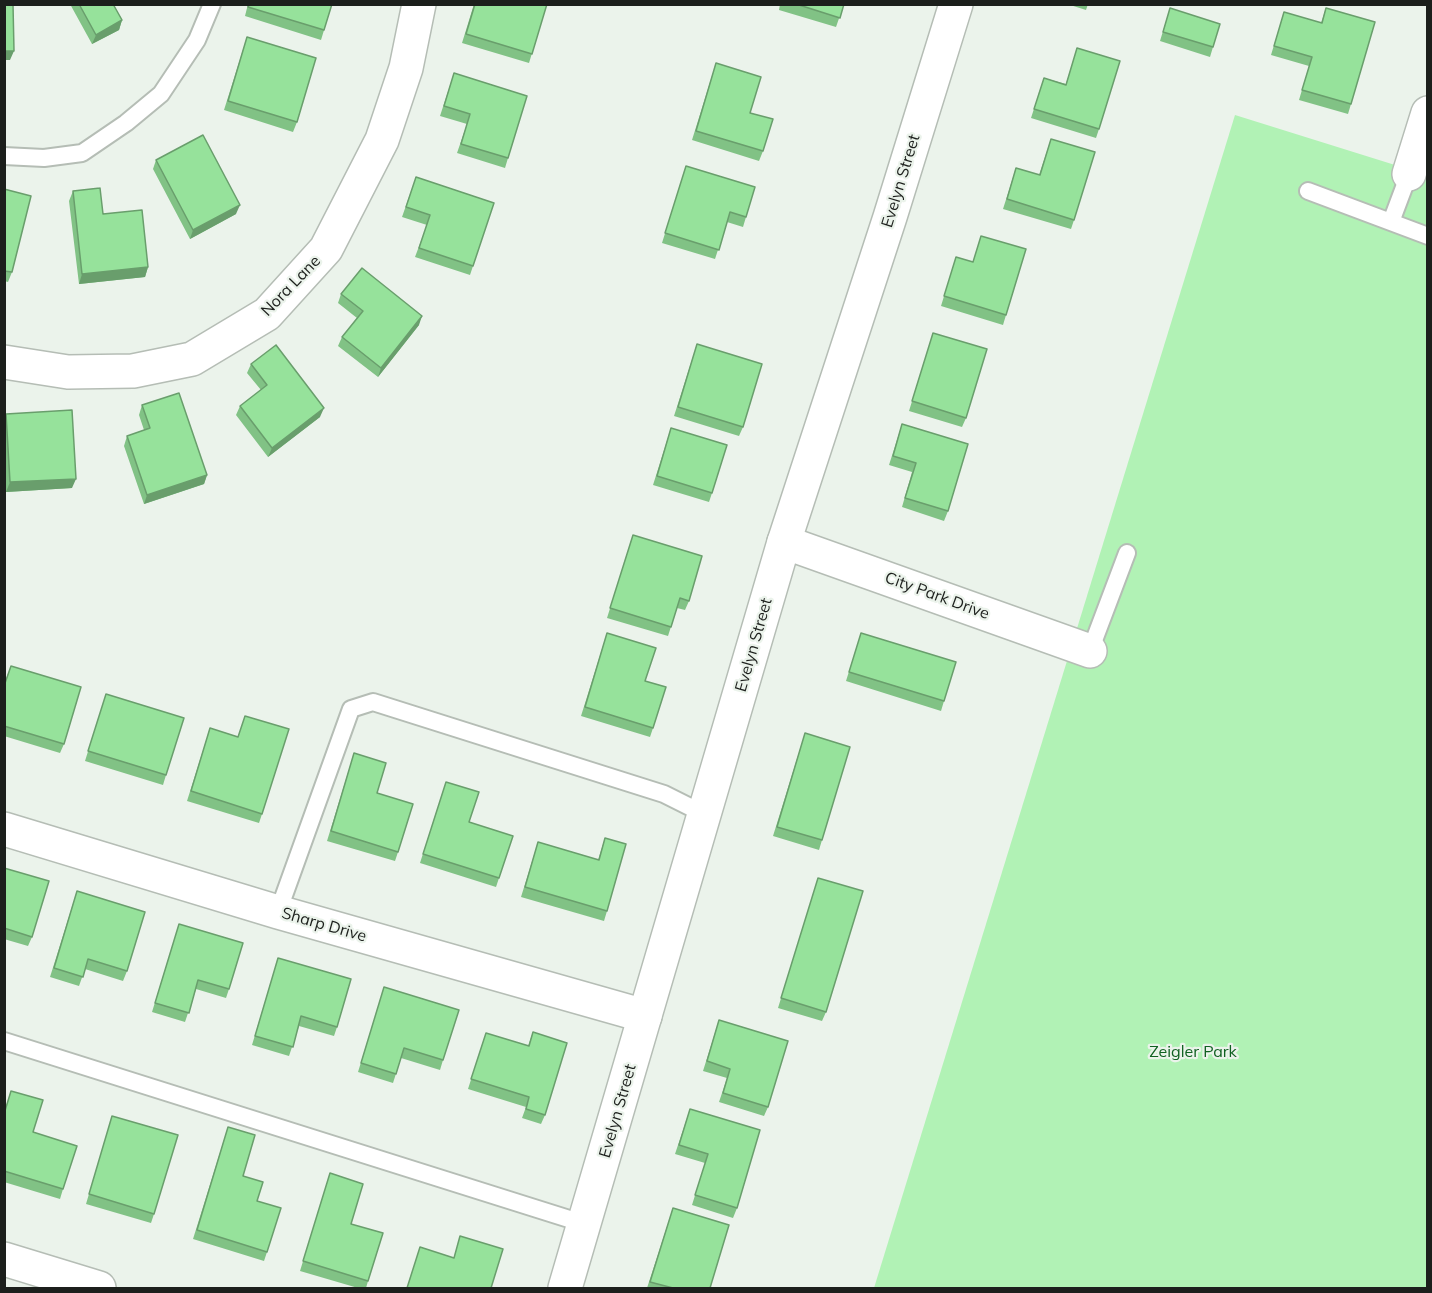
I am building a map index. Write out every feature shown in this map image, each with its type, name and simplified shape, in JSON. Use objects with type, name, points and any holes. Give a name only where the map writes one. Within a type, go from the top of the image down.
[{"type":"street","name":"Nora Lane","points":[[4,362],[68,372],[133,371],[192,359],[267,314],[326,249],[382,140],[406,68],[419,4]]},
{"type":"street","name":"Evelyn Street","points":[[566,1288],[784,542],[890,217],[956,4]]},
{"type":"street","points":[[1409,174],[1428,113]]},
{"type":"street","name":"City Park Drive","points":[[784,542],[1090,651]]},
{"type":"street","name":"Sharp Drive","points":[[4,829],[278,912],[645,1016]]},
{"type":"street","points":[[6,1265],[99,1288]]},
{"type":"lane","points":[[4,156],[44,158],[82,153],[126,123],[161,94],[197,40],[212,4]]},
{"type":"lane","points":[[1391,222],[1409,174]]},
{"type":"lane","points":[[1308,191],[1428,236]]},
{"type":"lane","points":[[1090,651],[1127,553]]},
{"type":"lane","points":[[278,912],[351,709],[373,702],[664,794],[704,814]]},
{"type":"lane","points":[[4,1041],[585,1224]]},
{"type":"green space","name":"Zeigler Park","points":[[1235,115],[1427,175],[1427,1288],[874,1288]]},
{"type":"building","points":[[4,4],[13,4],[14,51],[4,51]]},
{"type":"building","points":[[79,4],[113,4],[122,20],[96,35]]},
{"type":"building","points":[[249,4],[332,4],[324,30],[248,7]]},
{"type":"building","points":[[475,4],[547,4],[532,54],[466,34]]},
{"type":"building","points":[[796,4],[844,4],[840,18]]},
{"type":"building","points":[[1170,8],[1220,24],[1213,47],[1163,32]]},
{"type":"building","points":[[1326,8],[1375,22],[1351,104],[1302,90],[1312,57],[1274,46],[1284,12],[1322,23]]},
{"type":"building","points":[[247,37],[316,58],[297,122],[228,101]]},
{"type":"building","points":[[1077,48],[1120,61],[1099,129],[1034,109],[1044,78],[1066,85]]},
{"type":"building","points":[[716,63],[761,77],[750,113],[773,119],[763,151],[696,131]]},
{"type":"building","points":[[454,73],[527,96],[508,158],[461,144],[470,114],[444,106]]},
{"type":"building","points":[[203,135],[240,205],[193,230],[156,160]]},
{"type":"building","points":[[1051,139],[1095,152],[1074,220],[1007,199],[1016,168],[1040,175]]},
{"type":"building","points":[[686,166],[755,187],[746,217],[730,212],[719,250],[665,233]]},
{"type":"building","points":[[416,177],[494,203],[473,266],[419,248],[430,215],[406,207]]},
{"type":"building","points":[[100,188],[103,214],[142,210],[148,267],[82,274],[73,191]]},
{"type":"building","points":[[4,189],[31,196],[12,272],[4,271]]},
{"type":"building","points":[[981,236],[1026,249],[1006,315],[944,296],[956,257],[973,262]]},
{"type":"building","points":[[362,268],[422,316],[381,368],[342,337],[363,311],[341,294]]},
{"type":"building","points":[[933,333],[987,349],[966,418],[912,401]]},
{"type":"building","points":[[697,344],[762,364],[743,427],[678,407]]},
{"type":"building","points":[[276,345],[324,408],[272,448],[240,406],[267,385],[251,364]]},
{"type":"building","points":[[179,393],[207,475],[147,495],[127,436],[150,428],[142,405]]},
{"type":"building","points":[[72,410],[76,479],[10,482],[6,414]]},
{"type":"building","points":[[902,424],[968,444],[948,511],[905,498],[916,463],[893,456]]},
{"type":"building","points":[[671,428],[727,445],[712,493],[657,476]]},
{"type":"building","points":[[633,535],[702,556],[689,601],[680,598],[671,627],[610,608]]},
{"type":"building","points":[[607,633],[656,648],[645,681],[666,687],[653,728],[585,707]]},
{"type":"building","points":[[861,633],[956,662],[944,701],[849,672]]},
{"type":"building","points":[[11,666],[81,687],[64,744],[4,726],[4,686]]},
{"type":"building","points":[[106,694],[184,718],[166,775],[88,751]]},
{"type":"building","points":[[245,716],[289,729],[262,814],[191,791],[210,728],[238,737]]},
{"type":"building","points":[[805,733],[850,747],[822,840],[777,827]]},
{"type":"building","points":[[354,753],[386,763],[377,793],[413,804],[398,852],[331,831]]},
{"type":"building","points":[[446,782],[479,792],[469,822],[513,836],[499,878],[423,854]]},
{"type":"building","points":[[605,838],[626,844],[607,911],[525,887],[538,842],[599,860]]},
{"type":"building","points":[[4,868],[49,881],[32,937],[4,928]]},
{"type":"building","points":[[818,878],[863,891],[826,1012],[781,998]]},
{"type":"building","points":[[77,891],[145,912],[127,971],[88,959],[83,977],[54,968]]},
{"type":"building","points":[[179,924],[243,943],[229,989],[198,980],[189,1013],[155,1003]]},
{"type":"building","points":[[278,958],[351,979],[337,1027],[301,1016],[293,1047],[255,1036]]},
{"type":"building","points":[[384,987],[459,1010],[443,1060],[404,1048],[396,1074],[361,1063]]},
{"type":"building","points":[[719,1020],[788,1041],[768,1107],[723,1093],[730,1069],[707,1061]]},
{"type":"building","points":[[533,1032],[567,1043],[545,1115],[526,1109],[529,1097],[471,1079],[486,1033],[529,1046]]},
{"type":"building","points":[[11,1091],[43,1100],[33,1132],[77,1146],[63,1189],[4,1171],[4,1114]]},
{"type":"building","points":[[690,1109],[760,1130],[737,1208],[695,1195],[708,1154],[679,1145]]},
{"type":"building","points":[[112,1116],[178,1135],[154,1214],[89,1194]]},
{"type":"building","points":[[228,1127],[255,1135],[243,1176],[263,1182],[257,1201],[281,1208],[267,1252],[197,1230]]},
{"type":"building","points":[[330,1173],[363,1184],[351,1224],[383,1233],[368,1281],[303,1261]]},
{"type":"building","points":[[673,1208],[729,1225],[710,1288],[673,1288],[650,1282]]},
{"type":"building","points":[[460,1236],[503,1249],[491,1288],[407,1288],[420,1247],[454,1258]]}]
